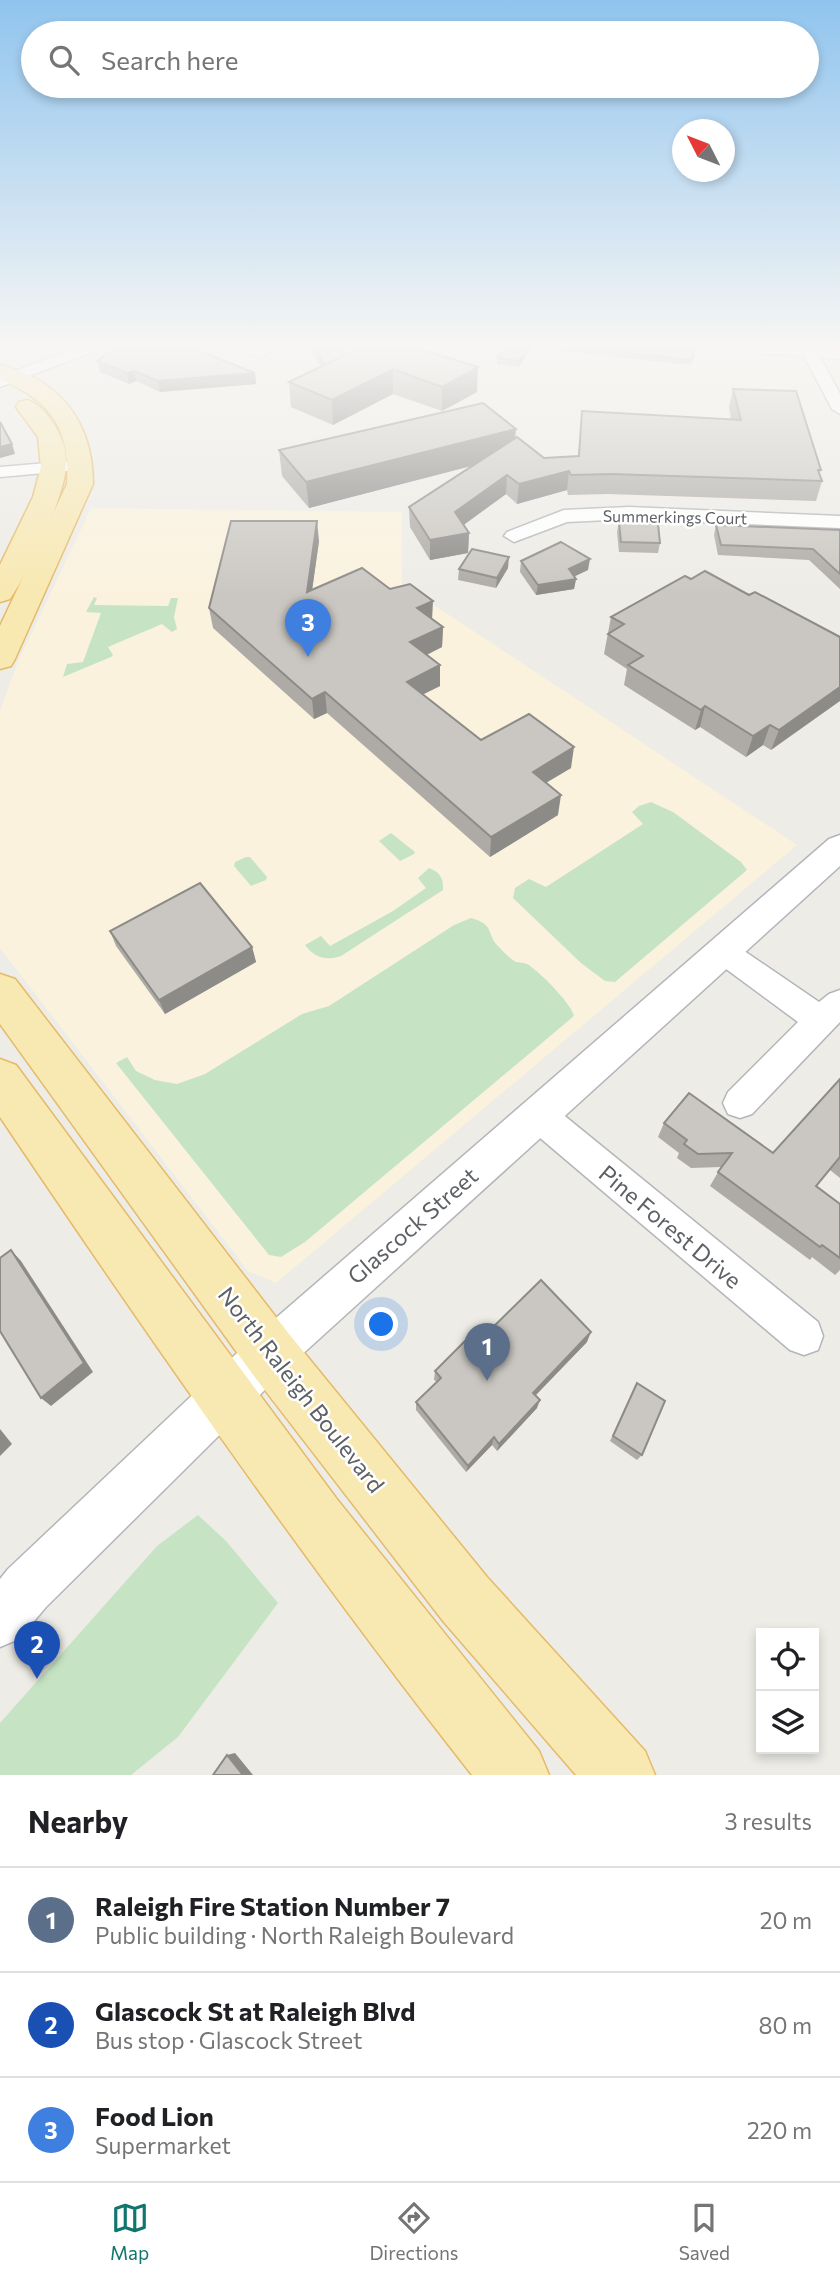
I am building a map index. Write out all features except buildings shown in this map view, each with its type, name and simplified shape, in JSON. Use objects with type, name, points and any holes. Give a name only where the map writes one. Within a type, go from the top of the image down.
[{"type":"main road","points":[[0,593],[52,485],[54,451],[45,431]]},
{"type":"main road","points":[[0,659],[80,484],[80,447],[73,431]]},
{"type":"main road","name":"North Raleigh Boulevard","points":[[0,991],[270,1353],[465,1599],[621,1775]]},
{"type":"main road","points":[[0,1079],[224,1395],[419,1659],[514,1775]]},
{"type":"street","points":[[0,472],[82,465]]},
{"type":"street","name":"Summerkings Court","points":[[514,536],[564,516],[629,513],[840,522]]},
{"type":"street","name":"Glascock Street","points":[[0,1620],[27,1588],[224,1395],[840,846]]},
{"type":"street","points":[[724,951],[830,1012],[740,1103]]},
{"type":"street","name":"Pine Forest Drive","points":[[538,1115],[804,1336]]},
{"type":"shaded area","points":[[91,508],[402,512],[402,584],[797,845],[276,1283],[248,1271],[0,948],[0,711],[18,662]]},
{"type":"green space","points":[[94,597],[97,598],[94,605],[168,606],[171,598],[178,598],[174,617],[177,629],[172,632],[162,624],[108,647],[113,655],[111,657],[63,677],[67,664],[83,662],[101,613],[86,612]]},
{"type":"green space","points":[[651,802],[673,812],[741,862],[747,870],[615,982],[605,981],[581,963],[513,898],[515,888],[529,879],[546,887],[643,824],[632,812]]},
{"type":"green space","points":[[391,833],[415,852],[414,854],[400,861],[379,841]]},
{"type":"green space","points":[[250,857],[267,877],[266,880],[251,886],[234,866],[235,862]]},
{"type":"green space","points":[[429,868],[440,876],[443,890],[341,956],[321,957],[305,945],[321,936],[330,946],[393,911],[426,888],[418,878]]},
{"type":"green space","points":[[471,918],[487,927],[495,943],[512,959],[527,964],[546,980],[567,1003],[574,1016],[305,1242],[281,1257],[269,1255],[116,1063],[127,1057],[136,1071],[155,1080],[177,1084],[205,1074],[302,1014],[329,1006],[454,925]]},
{"type":"green space","points":[[198,1515],[226,1541],[278,1603],[178,1737],[131,1775],[0,1775],[0,1723],[157,1546]]},
{"type":"place","name":"Food Lion","points":[[308,657]]},
{"type":"place","name":"Raleigh Fire Station Number 7","points":[[487,1381]]},
{"type":"place","name":"Glascock St at Raleigh Blvd","points":[[37,1679]]}]
